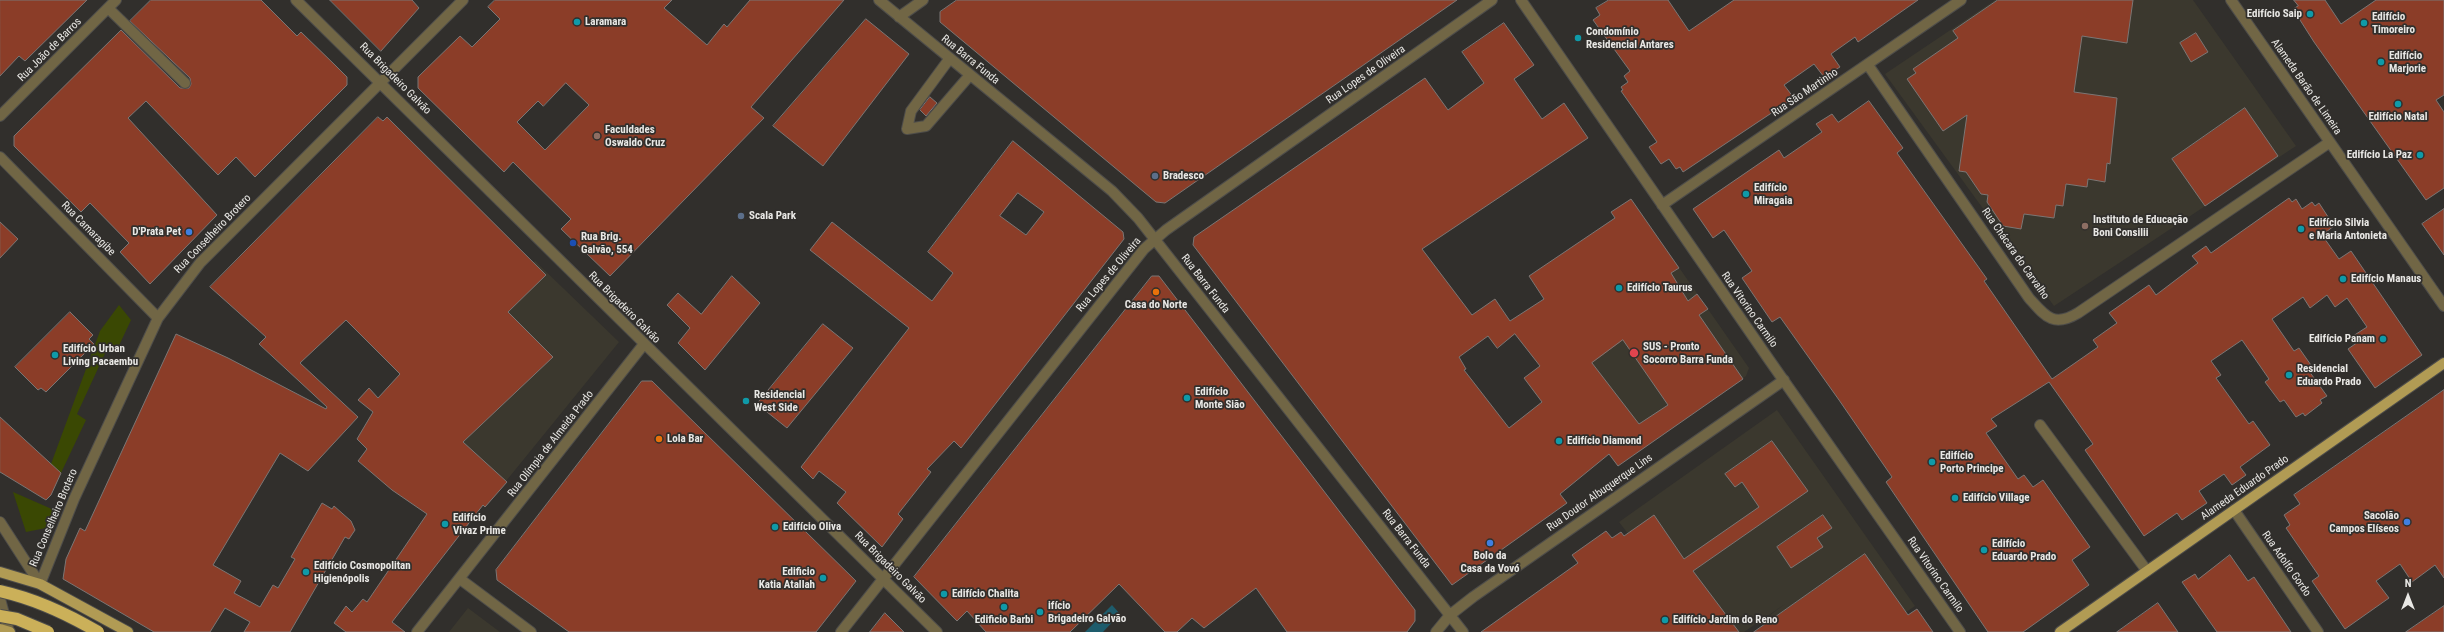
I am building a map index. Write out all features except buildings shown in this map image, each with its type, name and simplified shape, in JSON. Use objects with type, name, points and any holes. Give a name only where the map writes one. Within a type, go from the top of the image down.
[{"type":"highway","points":[[0,591],[29,598],[50,606],[98,632]]},
{"type":"highway","points":[[0,616],[17,619],[48,632]]},
{"type":"main road","name":"Alameda Eduardo Prado","points":[[2060,632],[2444,363]]},
{"type":"main road","points":[[0,572],[40,584],[128,632]]},
{"type":"main road","points":[[0,629],[9,632]]},
{"type":"street","name":"Rua João de Barros","points":[[0,116],[116,0]]},
{"type":"street","name":"Rua Brigadeiro Galvão","points":[[296,0],[644,344],[884,578],[937,632]]},
{"type":"street","name":"Rua Conselheiro Brotero","points":[[40,584],[74,500],[158,318],[200,263],[464,0]]},
{"type":"street","name":"Rua Barra Funda","points":[[879,0],[1112,191],[1155,239],[1463,632]]},
{"type":"street","points":[[899,17],[923,0]]},
{"type":"street","name":"Rua Lopes de Oliveira","points":[[841,632],[1136,258],[1155,239],[1492,0]]},
{"type":"street","name":"Rua Vitorino Carmilo","points":[[1521,0],[1960,632]]},
{"type":"street","name":"Rua São Martinho","points":[[1662,205],[1961,0]]},
{"type":"street","name":"Alameda Barão de Limeira","points":[[2231,0],[2444,306]]},
{"type":"street","points":[[108,8],[184,83]]},
{"type":"street","points":[[950,58],[911,111],[907,129],[926,126],[970,75]]},
{"type":"street","name":"Rua Chácara do Carvalho","points":[[1868,65],[2029,298],[2050,319],[2060,321],[2069,318],[2092,304],[2330,142]]},
{"type":"street","name":"Rua Camaragibe","points":[[0,157],[158,318]]},
{"type":"street","name":"Rua Olímpia de Almeida Prado","points":[[417,632],[644,344]]},
{"type":"street","name":"Rua Doutor Albuquerque Lins","points":[[1436,632],[1450,615],[1784,380]]},
{"type":"street","points":[[2040,425],[2147,571]]},
{"type":"street","name":"Rua Adolfo Gordo","points":[[2234,510],[2318,632]]},
{"type":"street","points":[[0,522],[40,584]]},
{"type":"street","points":[[460,579],[530,632]]},
{"type":"street","points":[[0,599],[9,632]]},
{"type":"shaded area","name":"Instituto de Educação Boni Consilii","points":[[1995,0],[2193,0],[2296,146],[2054,306],[1885,74]]},
{"type":"shaded area","name":"SUS - Pronto Socorro Barra Funda","points":[[1671,256],[1749,368],[1746,376],[1618,466],[1515,334],[1533,322],[1549,343]]},
{"type":"shaded area","points":[[535,261],[619,342],[485,507],[379,412]]},
{"type":"shaded area","points":[[1777,410],[1915,606],[1877,632],[1776,632],[1766,618],[1785,604],[1744,632],[1703,632],[1619,522]]},
{"type":"shaded area","points":[[468,608],[500,632],[449,632]]},
{"type":"green space","points":[[119,305],[131,320],[116,352],[107,349],[77,414],[86,420],[61,473],[51,464],[100,331]]},
{"type":"green space","points":[[13,492],[54,510],[46,528],[26,532]]},
{"type":"water","points":[[1112,605],[1120,614],[1103,632],[1085,632]]},
{"type":"place","name":"Edifício Saip","points":[[2310,14]]},
{"type":"place","name":"Laramara","points":[[577,22]]},
{"type":"place","name":"Edifício Timoreiro","points":[[2364,23]]},
{"type":"place","name":"Condomínio Residencial Antares","points":[[1578,38]]},
{"type":"place","name":"Edifício Marjorie","points":[[2381,62]]},
{"type":"place","name":"Edifício Natal","points":[[2398,104]]},
{"type":"place","name":"Faculdades Oswaldo Cruz","points":[[597,136]]},
{"type":"place","name":"Edifício La Paz","points":[[2420,155]]},
{"type":"place","name":"Bradesco","points":[[1155,176]]},
{"type":"place","name":"Edifício Miragaia","points":[[1746,194]]},
{"type":"place","name":"Scala Park","points":[[741,216]]},
{"type":"place","name":"Instituto de Educação Boni Consilii","points":[[2085,226]]},
{"type":"place","name":"Edifício Silvia e Maria Antonieta","points":[[2301,229]]},
{"type":"place","name":"D'Prata Pet","points":[[189,232]]},
{"type":"place","name":"Rua Brig. Galvão, 554","points":[[573,243]]},
{"type":"place","name":"Edifício Manaus","points":[[2343,279]]},
{"type":"place","name":"Edifício Taurus","points":[[1619,288]]},
{"type":"place","name":"Casa do Norte","points":[[1156,292]]},
{"type":"place","name":"Edifício Panam","points":[[2383,339]]},
{"type":"place","name":"SUS - Pronto Socorro Barra Funda","points":[[1634,353]]},
{"type":"place","name":"Edifício Urban Living Pacaembu","points":[[55,355]]},
{"type":"place","name":"Residencial Eduardo Prado","points":[[2289,375]]},
{"type":"place","name":"Edifício Monte Sião","points":[[1187,398]]},
{"type":"place","name":"Residencial West Side","points":[[746,401]]},
{"type":"place","name":"Lola Bar","points":[[659,439]]},
{"type":"place","name":"Edifício Diamond","points":[[1559,441]]},
{"type":"place","name":"Edifício Porto Principe","points":[[1932,462]]},
{"type":"place","name":"Edifício Village","points":[[1955,498]]},
{"type":"place","name":"Sacolão Campos Elíseos","points":[[2407,522]]},
{"type":"place","name":"Edifício Vivaz Prime","points":[[445,524]]},
{"type":"place","name":"Edifício Oliva","points":[[775,527]]},
{"type":"place","name":"Bolo da Casa da Vovó","points":[[1490,543]]},
{"type":"place","name":"Edifício Eduardo Prado","points":[[1984,550]]},
{"type":"place","name":"Edifício Cosmopolitan Higienópolis","points":[[306,572]]},
{"type":"place","name":"Edificio Katia Atallah","points":[[823,578]]},
{"type":"place","name":"Edifício Chalita","points":[[944,594]]},
{"type":"place","name":"Edificio Barbi","points":[[1004,607]]},
{"type":"place","name":"ifício Brigadeiro Galvão","points":[[1040,612]]},
{"type":"place","name":"Edifício Jardim do Reno","points":[[1665,620]]}]
